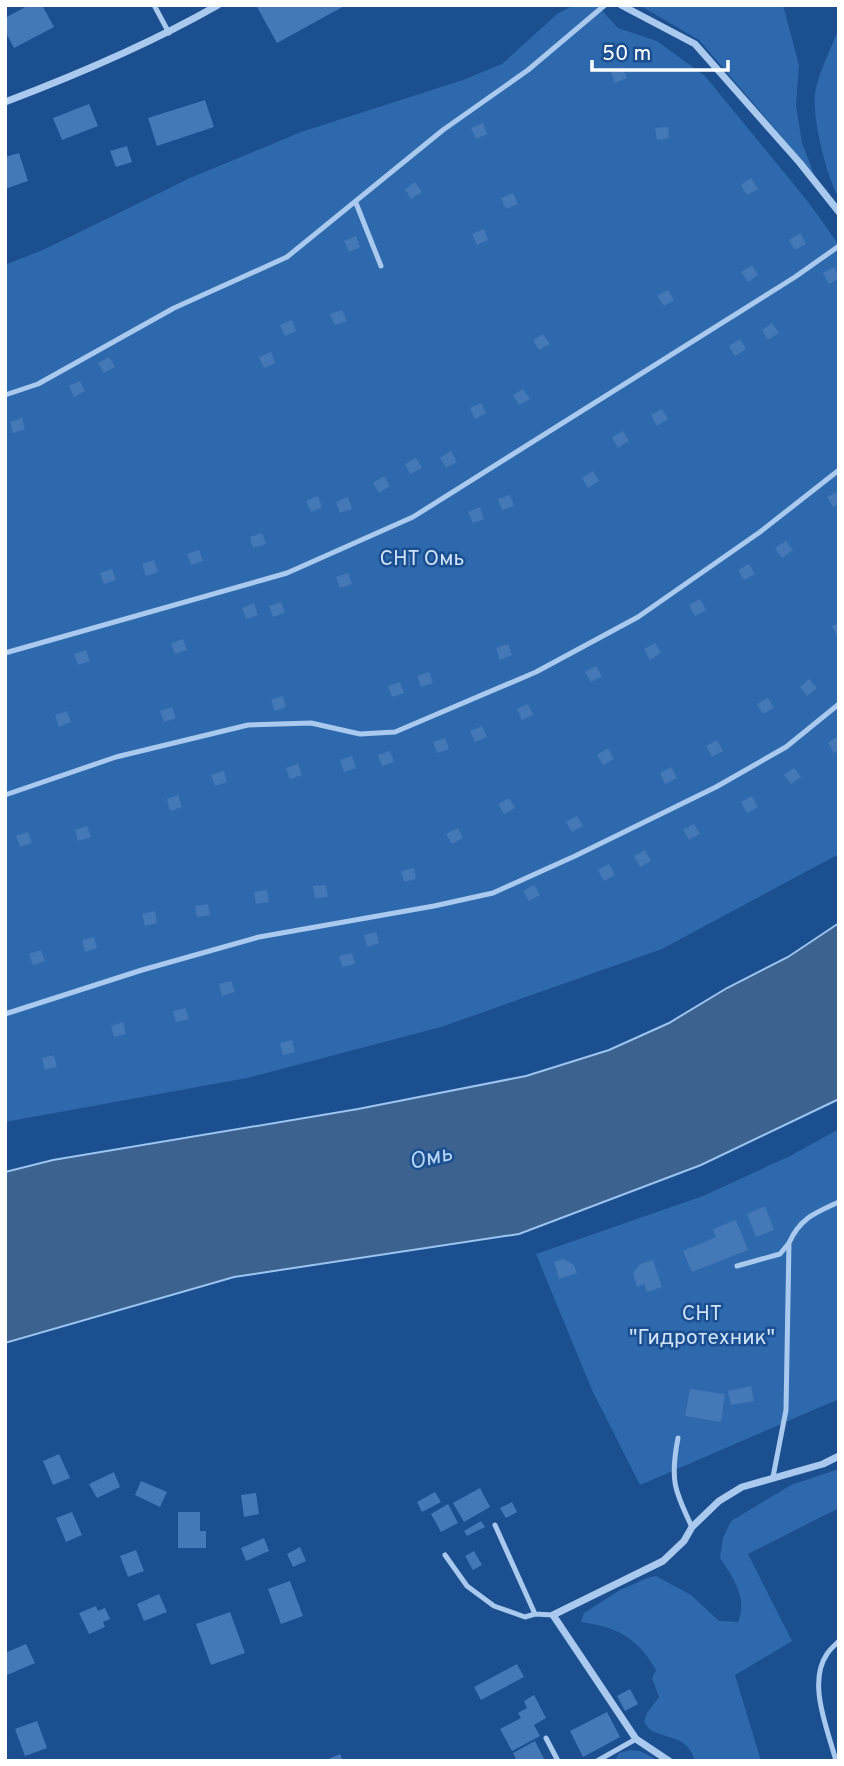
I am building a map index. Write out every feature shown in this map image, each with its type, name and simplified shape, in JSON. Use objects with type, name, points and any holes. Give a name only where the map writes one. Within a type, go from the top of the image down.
[{"type":"street","points":[[5,102],[89,70],[169,33],[218,5]]},
{"type":"street","points":[[621,5],[695,44],[800,163],[839,212]]},
{"type":"street","points":[[669,1761],[636,1739],[554,1615],[663,1560],[684,1541],[692,1527],[719,1501],[742,1487],[823,1464],[839,1456]]},
{"type":"lane","points":[[154,5],[169,33]]},
{"type":"lane","points":[[5,395],[37,384],[174,308],[287,257],[443,130],[528,70],[605,5]]},
{"type":"lane","points":[[356,203],[381,267]]},
{"type":"lane","points":[[5,653],[287,573],[413,517],[795,277],[839,246]]},
{"type":"lane","points":[[5,795],[116,757],[248,725],[311,723],[360,734],[395,732],[536,672],[638,617],[760,532],[839,470]]},
{"type":"lane","points":[[5,1014],[142,970],[259,937],[493,893],[716,787],[786,747],[839,704]]},
{"type":"lane","points":[[737,1266],[780,1254],[803,1221],[839,1202]]},
{"type":"lane","points":[[773,1477],[782,1444],[786,1410],[789,1243]]},
{"type":"lane","points":[[678,1438],[673,1468],[675,1489],[692,1527]]},
{"type":"lane","points":[[495,1524],[535,1614]]},
{"type":"lane","points":[[445,1555],[467,1586],[494,1606],[525,1617],[535,1614],[554,1615]]},
{"type":"lane","points":[[836,1761],[824,1716],[819,1681],[826,1655],[839,1642]]},
{"type":"lane","points":[[546,1738],[558,1761]]},
{"type":"lane","points":[[597,1761],[636,1739]]},
{"type":"green space","name":"СНТ Омь","points":[[574,5],[597,5],[618,28],[657,41],[705,76],[809,203],[839,245],[839,854],[662,949],[441,1027],[247,1078],[5,1122],[5,265],[45,249],[190,178],[301,132],[463,80],[502,64],[557,14]]},
{"type":"green space","points":[[639,5],[783,5],[799,65],[796,105],[802,143],[814,174],[699,40]]},
{"type":"green space","points":[[839,27],[839,198],[820,144],[815,99],[821,72]]},
{"type":"green space","name":"СНТ \"Гидротехник\"","points":[[839,1129],[839,1399],[640,1485],[592,1390],[536,1254],[703,1196],[790,1156]]},
{"type":"green space","points":[[839,1469],[839,1508],[748,1554],[792,1641],[735,1675],[761,1761],[695,1761],[688,1747],[677,1739],[650,1730],[644,1722],[659,1697],[652,1678],[656,1670],[649,1659],[633,1642],[616,1631],[581,1622],[584,1613],[620,1590],[656,1576],[691,1595],[719,1621],[738,1622],[741,1605],[738,1588],[720,1558],[723,1538],[731,1521],[791,1485]]},
{"type":"green space","points":[[640,1751],[659,1761],[615,1761],[619,1753]]},
{"type":"water","name":"Омь","points":[[839,923],[839,1099],[701,1165],[519,1234],[234,1277],[5,1343],[5,1172],[53,1160],[358,1109],[526,1076],[609,1050],[669,1023],[727,988],[788,957]]},
{"type":"building","points":[[29,5],[42,5],[54,27],[14,48],[5,31],[5,18]]},
{"type":"building","points":[[346,5],[277,43],[257,7]]},
{"type":"building","points":[[622,67],[627,78],[615,83],[611,72]]},
{"type":"building","points":[[205,100],[214,127],[157,146],[148,118]]},
{"type":"building","points":[[89,104],[98,126],[62,140],[53,118]]},
{"type":"building","points":[[483,123],[487,134],[476,139],[471,128]]},
{"type":"building","points":[[668,127],[669,138],[657,140],[655,128]]},
{"type":"building","points":[[127,146],[132,162],[116,167],[110,151]]},
{"type":"building","points":[[19,153],[28,181],[5,189],[5,157]]},
{"type":"building","points":[[751,178],[758,189],[747,195],[741,185]]},
{"type":"building","points":[[415,182],[422,192],[411,199],[405,189]]},
{"type":"building","points":[[513,193],[518,204],[506,209],[501,198]]},
{"type":"building","points":[[484,229],[488,240],[477,245],[472,234]]},
{"type":"building","points":[[800,233],[806,244],[795,250],[789,240]]},
{"type":"building","points":[[356,236],[360,247],[349,252],[344,241]]},
{"type":"building","points":[[752,265],[758,275],[748,282],[741,272]]},
{"type":"building","points":[[834,267],[839,278],[829,284],[823,273]]},
{"type":"building","points":[[668,290],[674,300],[664,306],[657,296]]},
{"type":"building","points":[[342,310],[347,321],[335,325],[330,314]]},
{"type":"building","points":[[292,320],[296,331],[285,336],[280,325]]},
{"type":"building","points":[[772,323],[779,333],[768,340],[762,330]]},
{"type":"building","points":[[543,334],[550,344],[539,350],[533,340]]},
{"type":"building","points":[[740,339],[746,349],[735,356],[729,346]]},
{"type":"building","points":[[271,352],[275,363],[264,368],[259,357]]},
{"type":"building","points":[[109,357],[115,367],[104,373],[98,363]]},
{"type":"building","points":[[80,381],[85,391],[74,397],[69,386]]},
{"type":"building","points":[[523,389],[530,399],[519,405],[513,395]]},
{"type":"building","points":[[481,403],[486,413],[475,419],[470,408]]},
{"type":"building","points":[[662,409],[668,419],[657,426],[651,415]]},
{"type":"building","points":[[22,418],[25,429],[13,433],[10,422]]},
{"type":"building","points":[[623,431],[629,441],[618,448],[612,437]]},
{"type":"building","points":[[451,451],[457,462],[446,468],[440,458]]},
{"type":"building","points":[[416,458],[422,468],[410,474],[405,464]]},
{"type":"building","points":[[593,471],[599,481],[588,488],[582,478]]},
{"type":"building","points":[[384,476],[390,486],[379,493],[373,483]]},
{"type":"building","points":[[839,491],[839,504],[833,507],[827,497]]},
{"type":"building","points":[[510,495],[514,506],[502,510],[498,499]]},
{"type":"building","points":[[318,496],[322,507],[311,512],[306,501]]},
{"type":"building","points":[[348,497],[352,509],[340,513],[336,502]]},
{"type":"building","points":[[480,507],[484,519],[473,523],[468,512]]},
{"type":"building","points":[[262,533],[266,544],[253,548],[250,537]]},
{"type":"building","points":[[786,541],[793,550],[782,558],[775,548]]},
{"type":"building","points":[[199,550],[203,561],[191,565],[187,554]]},
{"type":"building","points":[[414,551],[418,563],[406,567],[402,555]]},
{"type":"building","points":[[154,560],[158,572],[146,576],[142,564]]},
{"type":"building","points":[[749,564],[755,574],[744,580],[738,570]]},
{"type":"building","points":[[112,569],[116,580],[104,584],[100,573]]},
{"type":"building","points":[[348,573],[352,584],[340,588],[336,577]]},
{"type":"building","points":[[700,599],[706,610],[695,616],[689,605]]},
{"type":"building","points":[[281,602],[285,613],[273,617],[269,606]]},
{"type":"building","points":[[254,603],[258,615],[246,619],[242,608]]},
{"type":"building","points":[[839,623],[839,639],[832,626]]},
{"type":"building","points":[[183,639],[187,650],[175,654],[171,643]]},
{"type":"building","points":[[655,643],[661,653],[650,660],[644,649]]},
{"type":"building","points":[[508,644],[512,655],[500,660],[496,648]]},
{"type":"building","points":[[86,650],[90,661],[78,665],[74,654]]},
{"type":"building","points":[[596,666],[602,676],[591,682],[585,672]]},
{"type":"building","points":[[429,672],[433,683],[421,687],[417,676]]},
{"type":"building","points":[[809,679],[817,688],[807,696],[800,687]]},
{"type":"building","points":[[400,682],[404,693],[392,697],[388,686]]},
{"type":"building","points":[[283,696],[286,707],[275,711],[271,700]]},
{"type":"building","points":[[768,698],[774,708],[763,714],[757,704]]},
{"type":"building","points":[[528,704],[533,715],[522,720],[517,709]]},
{"type":"building","points":[[172,707],[176,718],[164,722],[160,711]]},
{"type":"building","points":[[67,711],[71,722],[59,727],[55,715]]},
{"type":"building","points":[[482,726],[487,737],[475,742],[470,731]]},
{"type":"building","points":[[839,735],[839,750],[834,753],[828,743]]},
{"type":"building","points":[[445,738],[449,749],[437,753],[433,742]]},
{"type":"building","points":[[717,740],[723,751],[712,757],[706,746]]},
{"type":"building","points":[[608,748],[614,759],[603,765],[597,755]]},
{"type":"building","points":[[390,751],[394,762],[382,766],[378,755]]},
{"type":"building","points":[[352,756],[356,768],[344,772],[340,760]]},
{"type":"building","points":[[298,764],[302,775],[290,779],[286,768]]},
{"type":"building","points":[[671,767],[677,778],[665,784],[660,773]]},
{"type":"building","points":[[794,768],[801,777],[791,784],[784,775]]},
{"type":"building","points":[[224,771],[227,782],[215,786],[211,775]]},
{"type":"building","points":[[178,795],[182,807],[170,811],[167,799]]},
{"type":"building","points":[[752,796],[758,807],[747,813],[741,802]]},
{"type":"building","points":[[509,798],[515,808],[504,814],[498,804]]},
{"type":"building","points":[[577,816],[583,826],[572,832],[566,822]]},
{"type":"building","points":[[694,824],[700,834],[689,840],[683,830]]},
{"type":"building","points":[[87,826],[91,837],[78,841],[75,830]]},
{"type":"building","points":[[458,828],[463,838],[452,844],[446,834]]},
{"type":"building","points":[[28,832],[32,843],[20,847],[16,836]]},
{"type":"building","points":[[645,850],[651,861],[640,867],[634,856]]},
{"type":"building","points":[[609,864],[615,875],[604,881],[598,870]]},
{"type":"building","points":[[414,868],[416,879],[404,882],[401,871]]},
{"type":"building","points":[[326,885],[328,897],[315,898],[313,886]]},
{"type":"building","points":[[534,885],[540,895],[529,901],[523,891]]},
{"type":"building","points":[[267,890],[269,902],[256,904],[254,892]]},
{"type":"building","points":[[208,904],[210,915],[197,917],[195,906]]},
{"type":"building","points":[[155,911],[157,923],[145,926],[142,914]]},
{"type":"building","points":[[376,932],[379,943],[367,947],[364,935]]},
{"type":"building","points":[[94,937],[97,948],[85,952],[82,940]]},
{"type":"building","points":[[41,950],[45,961],[33,965],[29,954]]},
{"type":"building","points":[[352,953],[355,964],[342,967],[339,956]]},
{"type":"building","points":[[231,981],[235,992],[222,996],[219,984]]},
{"type":"building","points":[[186,1008],[189,1019],[176,1022],[173,1011]]},
{"type":"building","points":[[123,1022],[126,1034],[114,1037],[111,1026]]},
{"type":"building","points":[[292,1040],[295,1052],[283,1055],[280,1043]]},
{"type":"building","points":[[54,1055],[57,1067],[45,1070],[42,1058]]},
{"type":"building","points":[[765,1206],[774,1230],[756,1237],[747,1214]]},
{"type":"building","points":[[736,1220],[748,1250],[692,1272],[683,1251],[716,1237],[713,1229]]},
{"type":"building","points":[[563,1259],[574,1265],[577,1273],[559,1279],[554,1262]]},
{"type":"building","points":[[653,1260],[662,1287],[647,1292],[644,1284],[637,1287],[633,1273],[640,1264]]},
{"type":"building","points":[[751,1386],[754,1401],[731,1405],[728,1391]]},
{"type":"building","points":[[690,1389],[725,1394],[721,1422],[685,1416]]},
{"type":"building","points":[[59,1454],[70,1478],[53,1485],[43,1461]]},
{"type":"building","points":[[114,1472],[120,1487],[97,1498],[89,1484]]},
{"type":"building","points":[[141,1481],[167,1492],[160,1507],[135,1495]]},
{"type":"building","points":[[480,1488],[490,1507],[464,1522],[453,1503]]},
{"type":"building","points":[[435,1492],[441,1502],[422,1512],[417,1502]]},
{"type":"building","points":[[256,1493],[259,1514],[244,1517],[241,1495]]},
{"type":"building","points":[[512,1502],[517,1512],[506,1518],[500,1508]]},
{"type":"building","points":[[448,1504],[458,1523],[441,1532],[431,1514]]},
{"type":"building","points":[[72,1512],[82,1535],[66,1542],[56,1518]]},
{"type":"building","points":[[178,1512],[200,1512],[200,1531],[206,1531],[206,1548],[178,1548]]},
{"type":"building","points":[[481,1521],[485,1527],[467,1536],[464,1531]]},
{"type":"building","points":[[264,1538],[269,1551],[246,1561],[241,1548]]},
{"type":"building","points":[[300,1547],[306,1561],[293,1567],[287,1554]]},
{"type":"building","points":[[136,1550],[144,1571],[128,1577],[120,1556]]},
{"type":"building","points":[[474,1551],[482,1565],[473,1570],[465,1556]]},
{"type":"building","points":[[290,1581],[303,1616],[281,1624],[268,1589]]},
{"type":"building","points":[[159,1594],[167,1612],[144,1621],[137,1604]]},
{"type":"building","points":[[96,1606],[98,1611],[105,1608],[110,1619],[103,1622],[105,1627],[89,1634],[79,1613]]},
{"type":"building","points":[[230,1612],[245,1653],[211,1665],[196,1624]]},
{"type":"building","points":[[26,1644],[35,1663],[5,1676],[5,1653]]},
{"type":"building","points":[[517,1664],[524,1677],[481,1700],[474,1687]]},
{"type":"building","points":[[630,1689],[638,1704],[625,1711],[617,1696]]},
{"type":"building","points":[[534,1695],[546,1718],[534,1725],[540,1736],[512,1751],[500,1729],[521,1718],[518,1713],[527,1708],[524,1701]]},
{"type":"building","points":[[607,1712],[620,1737],[583,1757],[570,1731]]},
{"type":"building","points":[[37,1721],[47,1748],[25,1756],[15,1729]]},
{"type":"building","points":[[535,1741],[545,1761],[517,1761],[513,1753]]},
{"type":"building","points":[[340,1754],[343,1761],[324,1761]]}]
